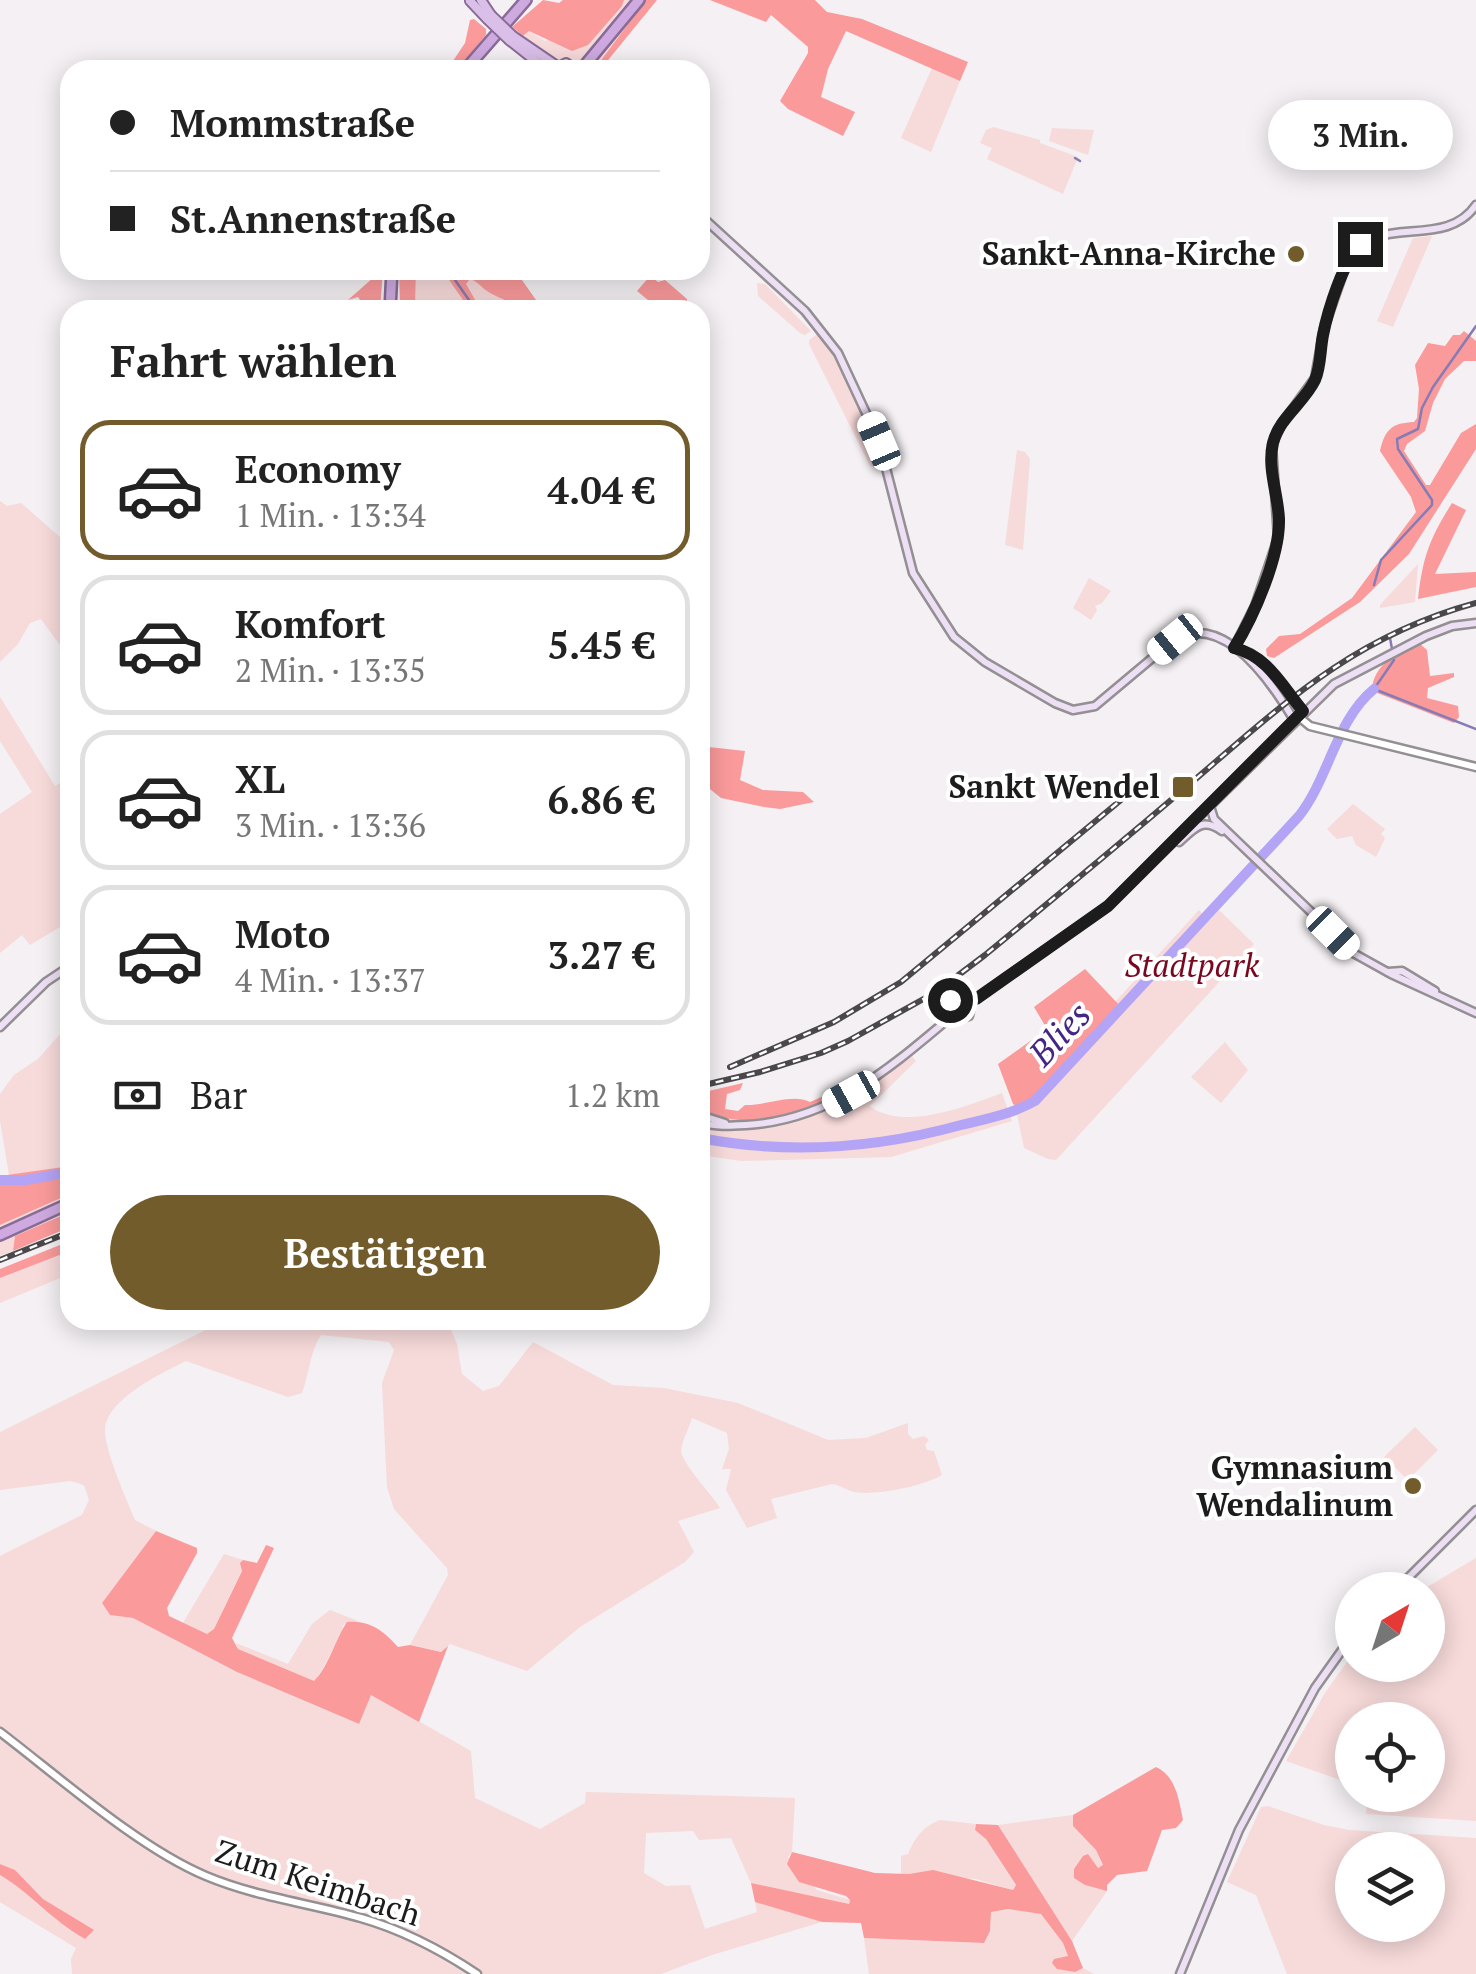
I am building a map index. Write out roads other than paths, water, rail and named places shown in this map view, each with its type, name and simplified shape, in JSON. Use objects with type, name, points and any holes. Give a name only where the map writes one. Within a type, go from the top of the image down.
[{"type":"highway","points":[[475,60],[526,0]]},
{"type":"highway","points":[[593,60],[639,0]]},
{"type":"highway","points":[[0,1235],[60,1208]]},
{"type":"main road","points":[[473,0],[540,60]]},
{"type":"main road","points":[[1234,648],[1255,606],[1278,538],[1272,445],[1281,424],[1315,378],[1324,328],[1348,259],[1368,240],[1456,225],[1476,205]]},
{"type":"main road","points":[[710,224],[812,319],[838,353],[879,441],[913,572],[945,626],[966,648],[1055,703],[1080,711],[1095,706],[1175,639],[1189,632],[1204,632],[1254,664],[1298,716]]},
{"type":"main road","points":[[972,1001],[962,994],[954,996],[949,1004],[954,1015],[968,1016],[972,1001],[1108,906],[1334,684],[1401,647],[1452,626],[1476,623]]},
{"type":"main road","points":[[1234,648],[1262,660],[1298,716]]},
{"type":"main road","points":[[1210,805],[1214,819],[1352,951],[1388,972],[1402,971],[1476,1013]]},
{"type":"main road","points":[[1158,858],[1206,822],[1240,842]]},
{"type":"main road","points":[[0,1027],[60,973]]},
{"type":"main road","points":[[710,1120],[756,1124],[830,1106],[871,1083],[954,1015]]},
{"type":"main road","points":[[1414,1572],[1476,1510]]},
{"type":"main road","points":[[1180,1974],[1239,1830],[1315,1688],[1335,1660]]},
{"type":"street","points":[[1298,716],[1310,726],[1476,767]]},
{"type":"street","name":"Zum Keimbach","points":[[0,1732],[120,1822],[201,1874],[256,1894],[382,1924],[432,1946],[478,1974]]},
{"type":"waterway","points":[[1075,158],[1080,161]]},
{"type":"waterway","points":[[455,280],[469,300]]},
{"type":"waterway","name":"Blies","points":[[1374,585],[1381,560],[1432,505],[1398,449],[1397,439],[1418,429],[1422,408],[1433,387],[1476,326]]},
{"type":"waterway","points":[[1390,638],[1394,660],[1374,689],[1476,729]]},
{"type":"waterway","name":"Blies","points":[[710,1140],[799,1148],[864,1144],[989,1118],[1035,1101],[1299,816],[1350,717],[1374,689]]},
{"type":"waterway","name":"Blies","points":[[0,1180],[60,1174]]},
{"type":"railway","points":[[710,1084],[821,1053],[936,992],[1319,678],[1391,635],[1476,603]]},
{"type":"railway","points":[[730,1067],[834,1022],[901,982],[1127,795]]},
{"type":"railway","points":[[0,1260],[60,1236]]},
{"type":"place","name":"Sankt-Anna-Kirche","points":[[1296,254]]},
{"type":"place","name":"Sankt Wendel","points":[[1183,787]]},
{"type":"place","name":"Gymnasium Wendalinum","points":[[1413,1486]]},
{"type":"park label","name":"Stadtpark","points":[[1192,966]]}]
